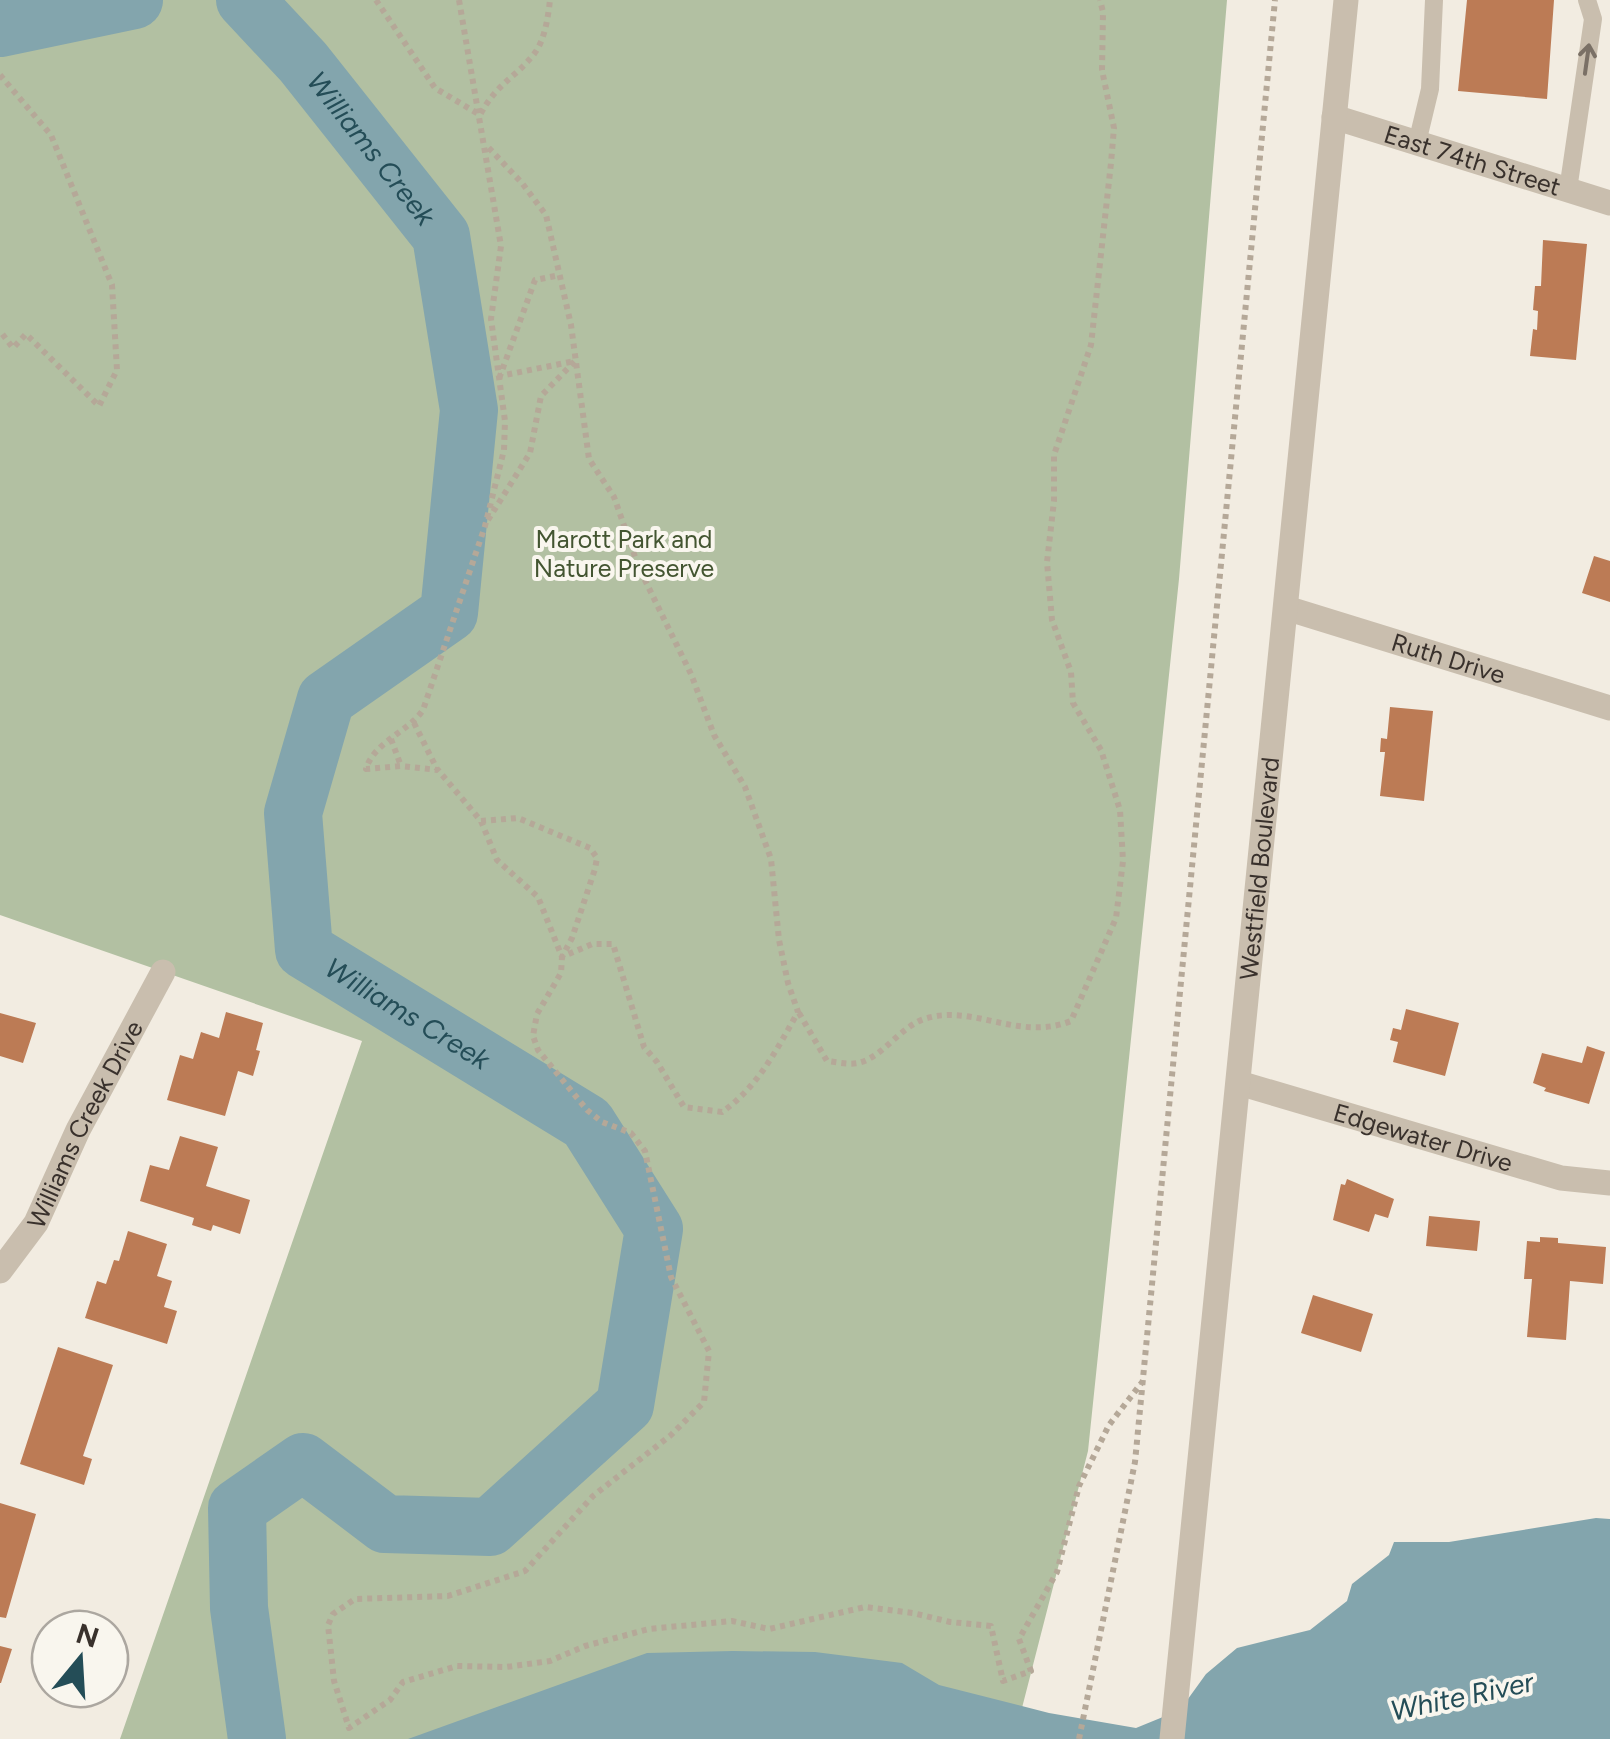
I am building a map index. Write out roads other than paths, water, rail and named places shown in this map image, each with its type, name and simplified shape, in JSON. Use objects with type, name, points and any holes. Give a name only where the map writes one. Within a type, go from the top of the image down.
[{"type":"street","name":"Westfield Boulevard","points":[[1172,1739],[1346,0]]},
{"type":"street","name":"East 74th Street","points":[[1334,117],[1610,204]]},
{"type":"street","name":"Ruth Drive","points":[[1286,608],[1610,708]]},
{"type":"street","name":"Williams Creek Drive","points":[[0,1271],[36,1223],[78,1130],[163,972]]},
{"type":"street","name":"Edgewater Drive","points":[[1239,1083],[1560,1178],[1610,1184]]},
{"type":"lane","points":[[1417,143],[1430,89],[1434,0]]},
{"type":"lane","points":[[1568,190],[1593,19],[1587,0]]},
{"type":"water","name":"White River","points":[[1610,1519],[1610,1739],[408,1739],[647,1653],[733,1651],[815,1652],[902,1663],[939,1685],[1049,1713],[1136,1728],[1180,1710],[1206,1674],[1237,1648],[1310,1630],[1347,1601],[1352,1584],[1389,1555],[1394,1542],[1449,1542]]},
{"type":"waterway","name":"Williams Creek","points":[[0,28],[134,0]]},
{"type":"waterway","name":"Williams Creek","points":[[245,0],[303,62],[441,236],[469,410],[449,613],[326,699],[293,813],[304,950],[587,1123],[654,1229],[625,1405],[490,1527],[385,1524],[303,1462],[237,1508],[239,1608],[257,1739]]},
{"type":"park label","name":"Marott Park and Nature Preserve","points":[[624,554]]}]
